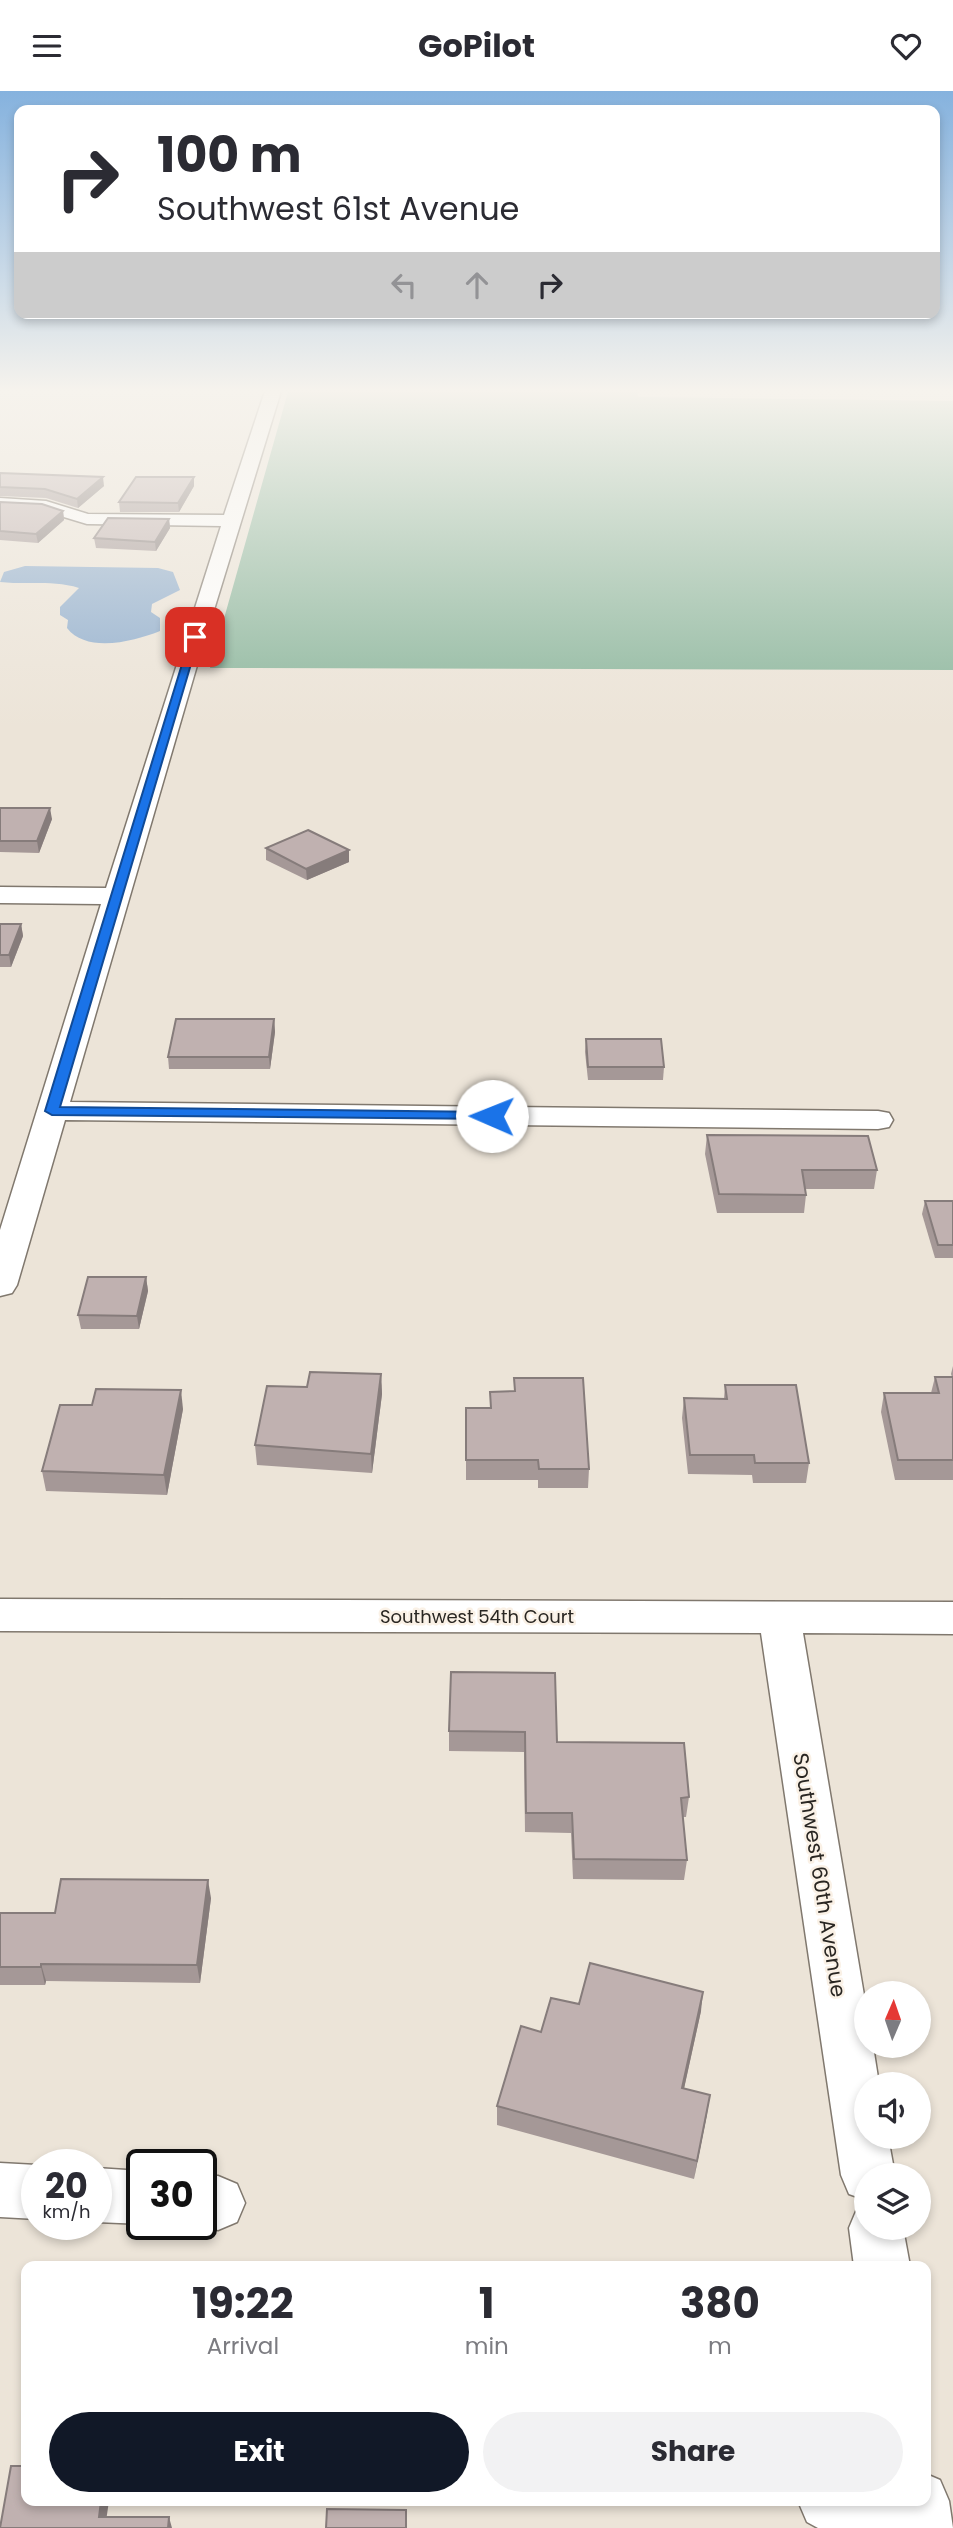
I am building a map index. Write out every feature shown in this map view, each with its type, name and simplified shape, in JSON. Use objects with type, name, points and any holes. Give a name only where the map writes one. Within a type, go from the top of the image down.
[{"type":"street","points":[[0,1285],[238,502]]},
{"type":"street","points":[[0,503],[46,506],[87,519],[232,521]]},
{"type":"street","points":[[0,895],[117,895]]},
{"type":"street","points":[[52,1111],[878,1120]]},
{"type":"street","name":"Southwest 54th Court","points":[[0,1615],[953,1618]]},
{"type":"street","name":"Southwest 60th Avenue","points":[[779,1616],[865,2163]]},
{"type":"street","points":[[0,2190],[21,2191]]},
{"type":"street","points":[[878,2240],[881,2261]]},
{"type":"street","points":[[838,2506],[882,2528]]},
{"type":"street","points":[[920,2506],[924,2528]]},
{"type":"green space","points":[[257,502],[953,502],[953,670],[210,668]]},
{"type":"water","points":[[25,566],[158,568],[173,572],[180,590],[152,604],[151,612],[160,618],[160,631],[112,643],[86,641],[67,628],[68,620],[60,615],[60,607],[79,588],[59,584],[0,582],[4,572]]},
{"type":"building","points":[[0,502],[42,504],[63,511],[36,534],[0,531]]},
{"type":"building","points":[[119,502],[179,502],[178,503]]},
{"type":"building","points":[[108,518],[169,519],[155,542],[94,538]]},
{"type":"building","points":[[0,808],[50,808],[37,841],[0,841]]},
{"type":"building","points":[[308,830],[349,850],[306,869],[266,848]]},
{"type":"building","points":[[0,924],[21,924],[9,955],[0,955]]},
{"type":"building","points":[[176,1019],[274,1019],[269,1057],[168,1057]]},
{"type":"building","points":[[586,1039],[661,1039],[664,1067],[588,1067]]},
{"type":"building","points":[[707,1135],[868,1136],[877,1170],[802,1170],[806,1195],[719,1194]]},
{"type":"building","points":[[925,1201],[953,1201],[953,1245],[938,1245]]},
{"type":"building","points":[[88,1277],[146,1277],[137,1316],[78,1315]]},
{"type":"building","points":[[310,1372],[381,1374],[371,1454],[255,1445],[267,1386],[307,1387]]},
{"type":"building","points":[[935,1377],[953,1377],[953,1460],[898,1460],[884,1393],[939,1393]]},
{"type":"building","points":[[514,1378],[583,1378],[589,1469],[539,1469],[538,1460],[466,1460],[466,1408],[491,1408],[490,1392],[515,1391]]},
{"type":"building","points":[[725,1385],[796,1385],[809,1463],[755,1463],[754,1455],[690,1455],[684,1398],[727,1399]]},
{"type":"building","points":[[96,1389],[181,1390],[164,1475],[42,1471],[60,1405],[92,1405]]},
{"type":"building","points":[[451,1672],[555,1673],[557,1742],[684,1743],[689,1797],[681,1798],[687,1860],[574,1859],[572,1813],[526,1813],[525,1732],[449,1731]]},
{"type":"building","points":[[61,1879],[208,1880],[197,1965],[41,1964],[41,1967],[0,1967],[0,1913],[55,1913]]},
{"type":"building","points":[[590,1963],[703,1992],[682,2088],[710,2095],[697,2161],[497,2106],[521,2026],[541,2032],[551,1998],[579,2004]]},
{"type":"building","points":[[11,2466],[21,2466],[21,2506],[100,2506],[99,2517],[169,2517],[168,2528],[0,2528]]},
{"type":"building","points":[[327,2509],[406,2510],[406,2528],[326,2528]]},
{"type":"route","points":[[195,637],[52,1111],[492,1116]]}]
